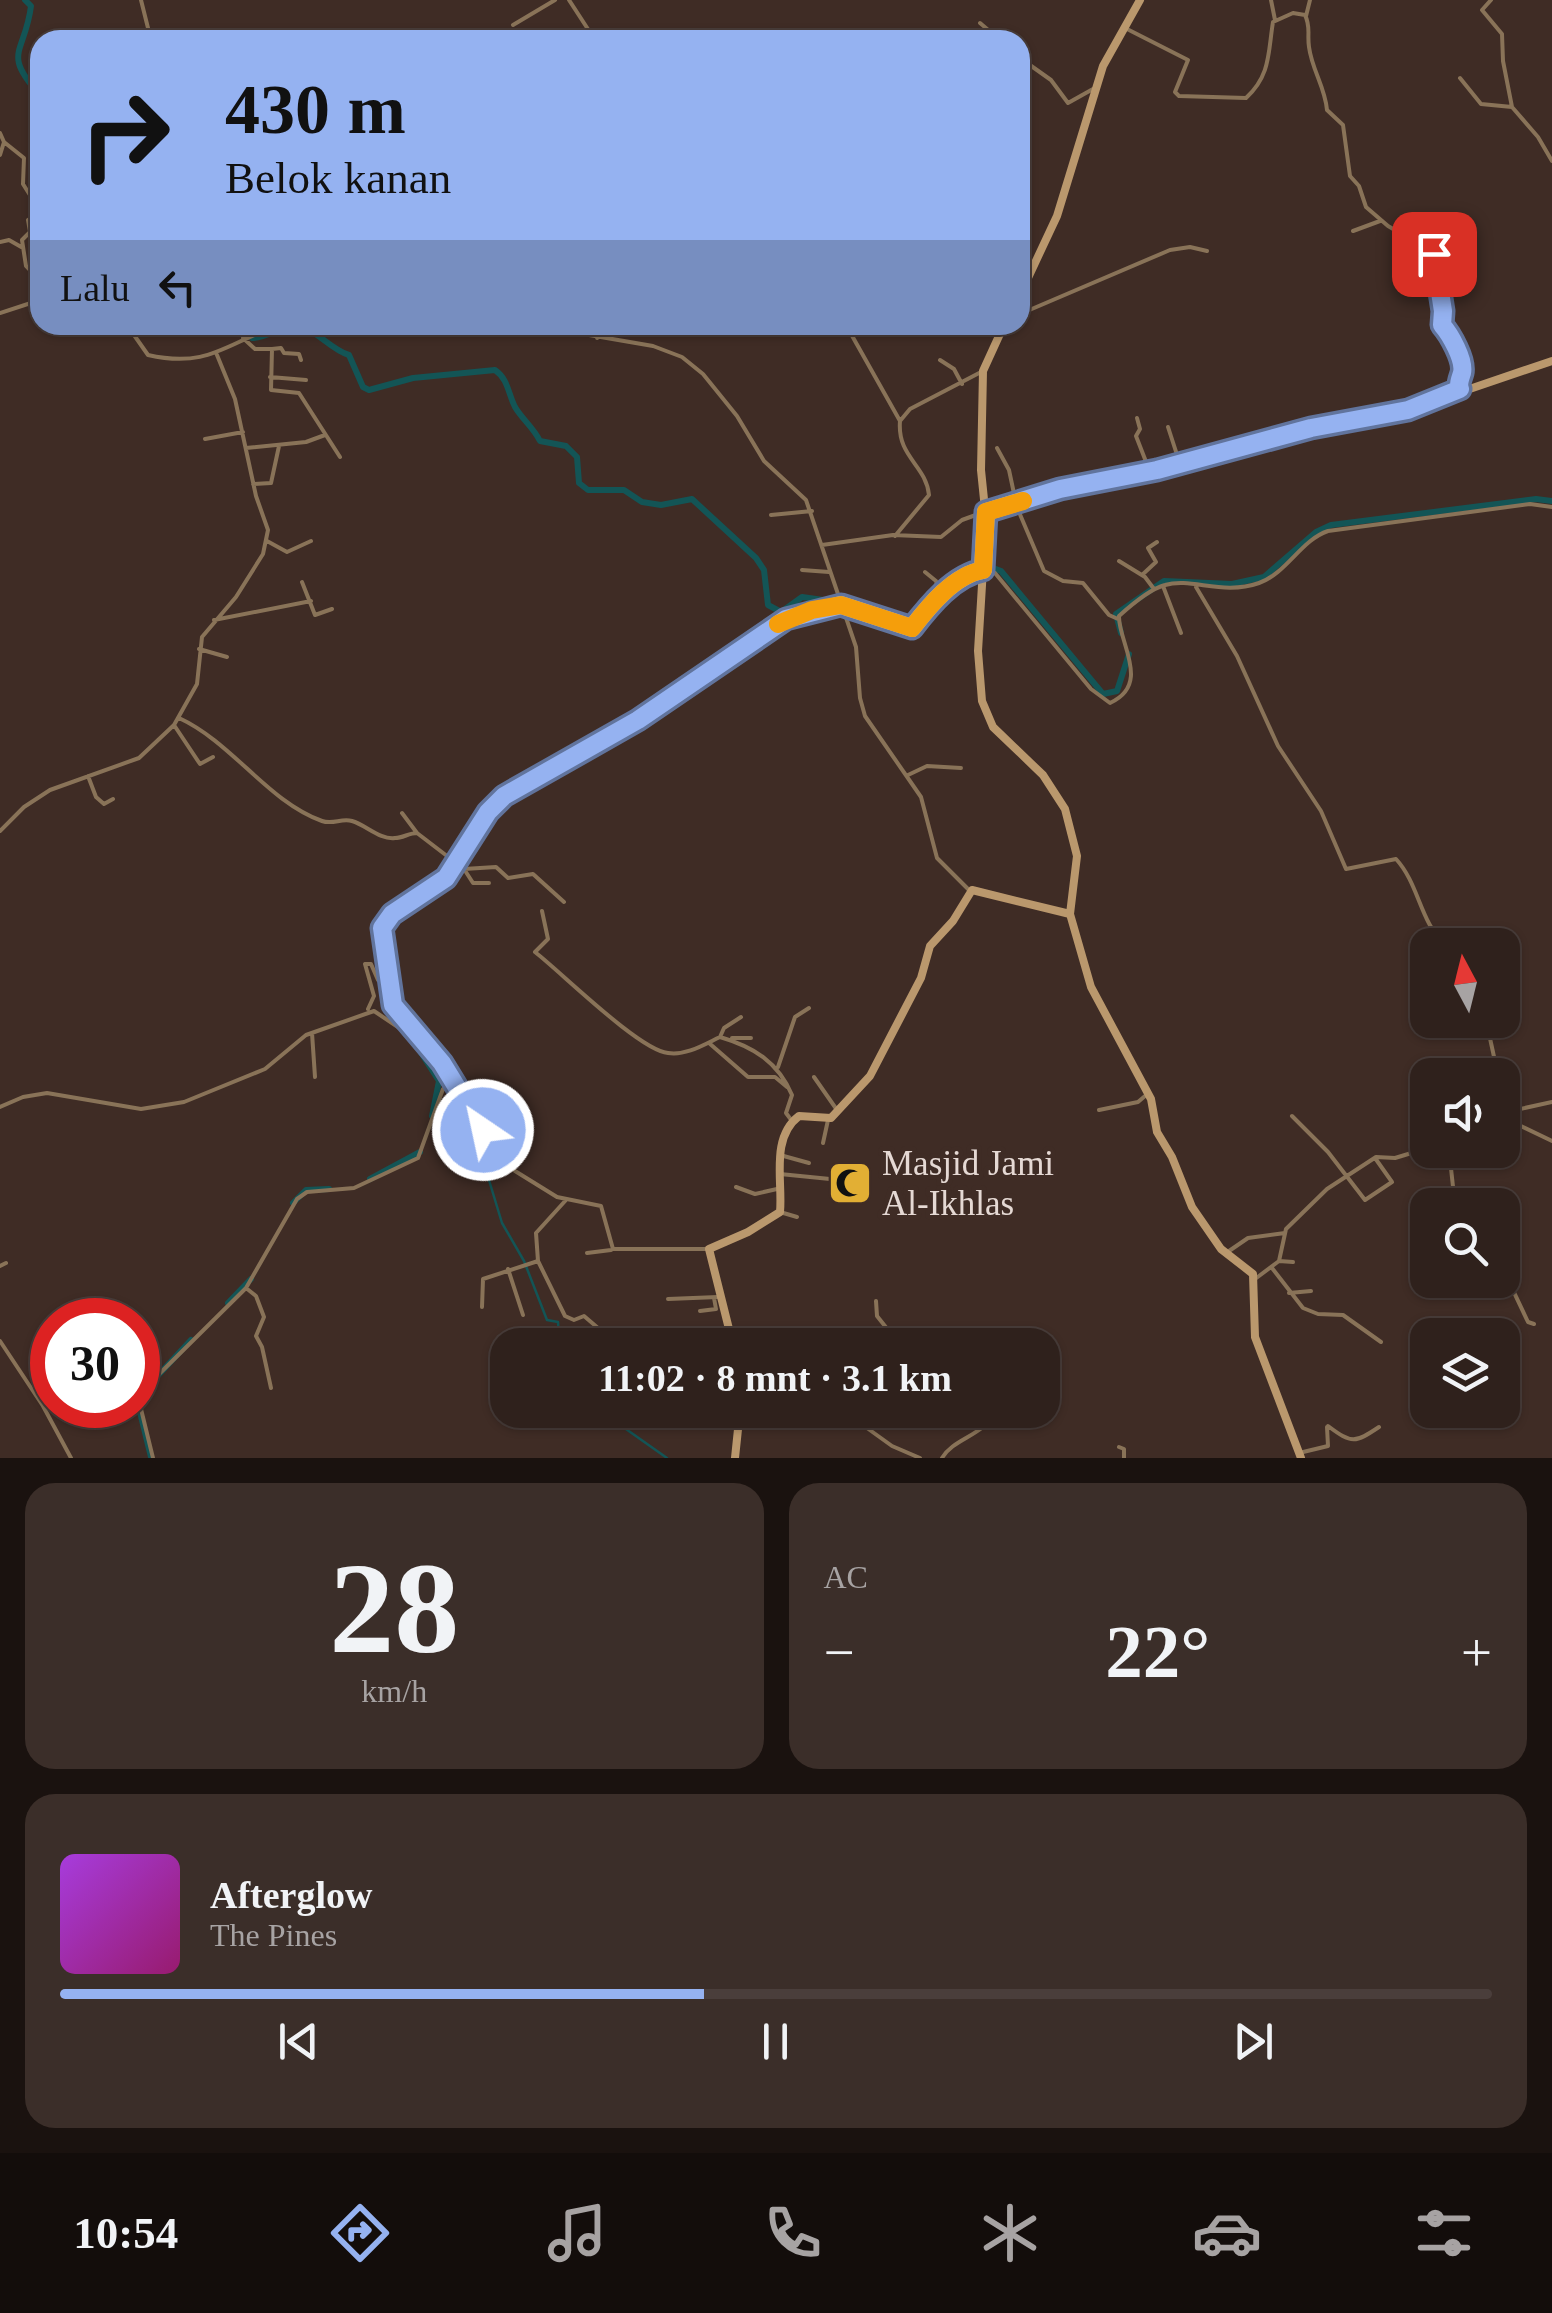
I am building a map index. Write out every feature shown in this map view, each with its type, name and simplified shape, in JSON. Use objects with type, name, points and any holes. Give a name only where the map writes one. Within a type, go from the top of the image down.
[{"type":"main road","points":[[1030,273],[1064,198],[1106,57],[1127,29],[1140,0]]},
{"type":"main road","points":[[999,335],[983,370],[981,470],[986,512],[978,651],[982,701],[992,727],[1036,766],[1065,809],[1077,856],[1070,914],[1091,987],[1149,1095],[1156,1132],[1172,1157],[1192,1207],[1226,1254],[1255,1279],[1255,1337],[1300,1456]]},
{"type":"main road","points":[[986,512],[1060,489],[1150,472],[1311,428],[1408,410],[1552,360]]},
{"type":"main road","points":[[728,1328],[709,1249],[780,1212],[780,1154],[792,1120],[802,1116],[828,1120],[870,1076],[921,978],[928,951],[953,921],[969,890],[1070,914]]},
{"type":"main road","points":[[735,1458],[738,1428]]},
{"type":"street","points":[[141,0],[148,30]]},
{"type":"street","points":[[513,25],[555,0]]},
{"type":"street","points":[[569,0],[589,30]]},
{"type":"street","points":[[1127,29],[1188,60],[1176,91],[1178,96],[1247,98],[1270,63],[1275,20],[1271,0]]},
{"type":"street","points":[[1310,0],[1306,16],[1311,30],[1309,47],[1326,92],[1326,110],[1344,128],[1350,176],[1359,186],[1366,207],[1412,240],[1412,256],[1434,254],[1442,325],[1454,338],[1462,365],[1457,378],[1460,389]]},
{"type":"street","points":[[1491,0],[1482,10],[1502,34],[1502,61],[1512,107],[1538,137],[1552,161]]},
{"type":"street","points":[[1275,20],[1296,12],[1306,16]]},
{"type":"street","points":[[980,23],[988,30]]},
{"type":"street","points":[[1030,65],[1050,78],[1068,103],[1095,88]]},
{"type":"street","points":[[1460,78],[1482,104],[1512,107]]},
{"type":"street","points":[[0,132],[4,142],[24,158],[23,184],[30,196]]},
{"type":"street","points":[[0,155],[4,142]]},
{"type":"street","points":[[1353,231],[1380,220]]},
{"type":"street","points":[[30,232],[22,238],[26,267],[30,271]]},
{"type":"street","points":[[0,242],[10,240],[23,248]]},
{"type":"street","points":[[1030,310],[1170,250],[1190,247],[1207,251]]},
{"type":"street","points":[[1440,295],[1460,289]]},
{"type":"street","points":[[0,313],[30,303]]},
{"type":"street","points":[[133,335],[140,348],[152,356],[216,355],[250,335]]},
{"type":"street","points":[[582,335],[664,348],[690,362],[737,416],[764,461],[812,511],[856,647],[861,706],[872,728],[908,774],[924,808],[937,858],[969,890]]},
{"type":"street","points":[[852,335],[900,420],[907,458],[926,480],[929,495],[895,536]]},
{"type":"street","points":[[247,336],[255,349],[282,348],[284,352],[301,355],[302,360]]},
{"type":"street","points":[[272,349],[272,390],[300,394],[340,457]]},
{"type":"street","points":[[0,831],[24,807],[50,790],[135,760],[174,724],[197,684],[199,649],[214,620],[248,580],[267,540],[268,530],[253,484],[235,399],[216,355]]},
{"type":"street","points":[[940,360],[954,369],[962,384]]},
{"type":"street","points":[[900,420],[910,409],[983,370]]},
{"type":"street","points":[[270,377],[306,380]]},
{"type":"street","points":[[1136,418],[1140,429],[1136,436],[1150,472]]},
{"type":"street","points":[[1168,427],[1180,464]]},
{"type":"street","points":[[205,438],[242,432]]},
{"type":"street","points":[[246,448],[279,446],[325,435]]},
{"type":"street","points":[[253,484],[270,483],[279,446]]},
{"type":"street","points":[[411,1035],[393,1005],[387,981],[384,921],[442,882],[488,812],[512,790],[638,720],[786,619],[841,604],[910,629],[937,595],[983,567],[999,576],[1080,676],[1110,703],[1125,688],[1130,650],[1115,618],[1086,585],[1063,581],[1044,571],[1016,503],[1008,468],[997,448]]},
{"type":"street","points":[[1115,618],[1153,587],[1230,590],[1264,581],[1318,535],[1328,531],[1530,504],[1552,507]]},
{"type":"street","points":[[771,515],[812,511]]},
{"type":"street","points":[[822,544],[895,536],[941,536],[962,520],[986,512]]},
{"type":"street","points":[[267,540],[287,552],[311,541]]},
{"type":"street","points":[[1142,575],[1156,562],[1148,548],[1156,542]]},
{"type":"street","points":[[1120,561],[1153,587]]},
{"type":"street","points":[[802,570],[830,572]]},
{"type":"street","points":[[926,572],[935,580],[937,595]]},
{"type":"street","points":[[302,582],[317,616],[332,609]]},
{"type":"street","points":[[1163,586],[1182,633]]},
{"type":"street","points":[[1196,587],[1237,656],[1278,746],[1322,811],[1346,868],[1396,859],[1409,876],[1431,928]]},
{"type":"street","points":[[214,620],[311,601]]},
{"type":"street","points":[[199,649],[227,657]]},
{"type":"street","points":[[178,718],[194,723],[232,752],[286,803],[313,817],[327,823],[351,820],[391,838],[417,833]]},
{"type":"street","points":[[174,724],[200,764],[213,757]]},
{"type":"street","points":[[908,774],[927,766],[960,768]]},
{"type":"street","points":[[88,776],[99,800],[104,804],[113,799]]},
{"type":"street","points":[[402,814],[417,833],[464,869],[472,883],[489,883]]},
{"type":"street","points":[[464,869],[496,867],[510,878],[533,874],[564,902]]},
{"type":"street","points":[[542,911],[548,938],[535,952],[653,1049],[666,1054],[710,1043],[741,1017]]},
{"type":"street","points":[[366,1011],[374,996],[365,964],[371,963],[378,980],[387,981]]},
{"type":"street","points":[[778,1067],[796,1016],[808,1008]]},
{"type":"street","points":[[0,1108],[30,1095],[47,1093],[141,1109],[165,1107],[266,1069],[312,1033],[366,1011],[376,1012],[411,1035],[442,1063],[455,1088],[515,1171],[566,1200],[602,1206],[613,1249]]},
{"type":"street","points":[[312,1033],[315,1076]]},
{"type":"street","points":[[720,1037],[778,1067],[790,1088],[792,1096],[786,1113],[792,1120]]},
{"type":"street","points":[[729,1040],[752,1038]]},
{"type":"street","points":[[710,1043],[748,1077],[775,1076],[790,1088]]},
{"type":"street","points":[[814,1077],[838,1111]]},
{"type":"street","points":[[153,1458],[140,1405],[144,1388],[246,1288],[300,1196],[354,1188],[418,1158],[443,1089],[455,1088]]},
{"type":"street","points":[[1099,1110],[1138,1102],[1149,1095]]},
{"type":"street","points":[[1520,1110],[1552,1102]]},
{"type":"street","points":[[1292,1116],[1368,1200],[1392,1182],[1375,1158]]},
{"type":"street","points":[[823,1143],[828,1120]]},
{"type":"street","points":[[1520,1123],[1552,1140]]},
{"type":"street","points":[[780,1154],[809,1163]]},
{"type":"street","points":[[1255,1279],[1280,1261],[1285,1233],[1327,1188],[1375,1158],[1410,1154]]},
{"type":"street","points":[[779,1174],[840,1180]]},
{"type":"street","points":[[736,1187],[755,1194],[780,1189]]},
{"type":"street","points":[[566,1200],[536,1233],[538,1261],[565,1316],[574,1320],[584,1316],[598,1328]]},
{"type":"street","points":[[780,1212],[797,1217]]},
{"type":"street","points":[[1226,1254],[1248,1238],[1285,1233]]},
{"type":"street","points":[[587,1253],[613,1249],[709,1249]]},
{"type":"street","points":[[482,1308],[483,1279],[538,1261]]},
{"type":"street","points":[[1280,1261],[1293,1262]]},
{"type":"street","points":[[1272,1268],[1289,1293],[1313,1313],[1343,1315],[1381,1342]]},
{"type":"street","points":[[508,1270],[523,1314]]},
{"type":"street","points":[[246,1288],[256,1296],[264,1317],[256,1336],[271,1388]]},
{"type":"street","points":[[1289,1293],[1311,1291]]},
{"type":"street","points":[[668,1299],[718,1297],[715,1309],[700,1310]]},
{"type":"street","points":[[1517,1298],[1528,1322],[1534,1324]]},
{"type":"street","points":[[876,1301],[877,1316],[887,1328]]},
{"type":"street","points":[[0,1341],[70,1458]]},
{"type":"street","points":[[0,1363],[10,1356]]},
{"type":"street","points":[[1300,1456],[1328,1446],[1328,1426],[1346,1440],[1366,1438],[1379,1426]]},
{"type":"street","points":[[867,1428],[892,1446],[920,1458]]},
{"type":"street","points":[[942,1458],[960,1439],[970,1438],[982,1428]]},
{"type":"street","points":[[1119,1447],[1124,1449],[1124,1458]]},
{"type":"waterway","points":[[25,0],[31,6],[18,61],[30,83]]},
{"type":"waterway","points":[[249,335],[267,335]]},
{"type":"waterway","points":[[318,335],[349,355],[363,387],[369,390],[413,378],[495,370],[540,441],[566,446],[577,457],[579,483],[588,490],[624,490],[642,502],[661,505],[692,499],[756,558],[764,570],[768,605],[783,613]]},
{"type":"waterway","points":[[1121,633],[1116,614],[1164,581],[1232,584],[1264,577],[1316,532],[1331,525],[1536,499],[1552,501]]},
{"type":"waterway","points":[[432,1116],[439,1081],[390,1004],[380,923],[447,868],[478,817],[499,795],[634,718],[802,597],[852,604],[910,626],[949,581],[969,568],[983,565],[1001,571],[1103,694],[1117,691],[1129,654]]},
{"type":"waterway","points":[[448,1091],[485,1167],[502,1223],[524,1261],[547,1320],[558,1322],[558,1328]]},
{"type":"waterway","points":[[370,1179],[420,1152]]},
{"type":"waterway","points":[[293,1203],[306,1190],[329,1189]]},
{"type":"waterway","points":[[228,1303],[251,1279]]},
{"type":"waterway","points":[[160,1373],[191,1340]]},
{"type":"waterway","points":[[144,1428],[151,1457]]},
{"type":"waterway","points":[[624,1428],[667,1458]]},
{"type":"slow traffic","points":[[778,624],[812,610],[841,605],[912,628],[931,603],[967,576],[983,570],[986,512],[1023,501]]},
{"type":"place","name":"Masjid Jami Al-Ikhlas","points":[[850,1183]]},
{"type":"route","points":[[483,1130],[442,1063],[393,1005],[382,928],[392,914],[446,878],[496,802],[638,720],[786,619],[841,605],[912,628],[931,603],[967,576],[983,570],[986,512],[1060,489],[1133,476],[1311,428],[1408,410],[1460,389],[1457,378],[1462,365],[1454,338],[1442,325],[1434,254]]}]
